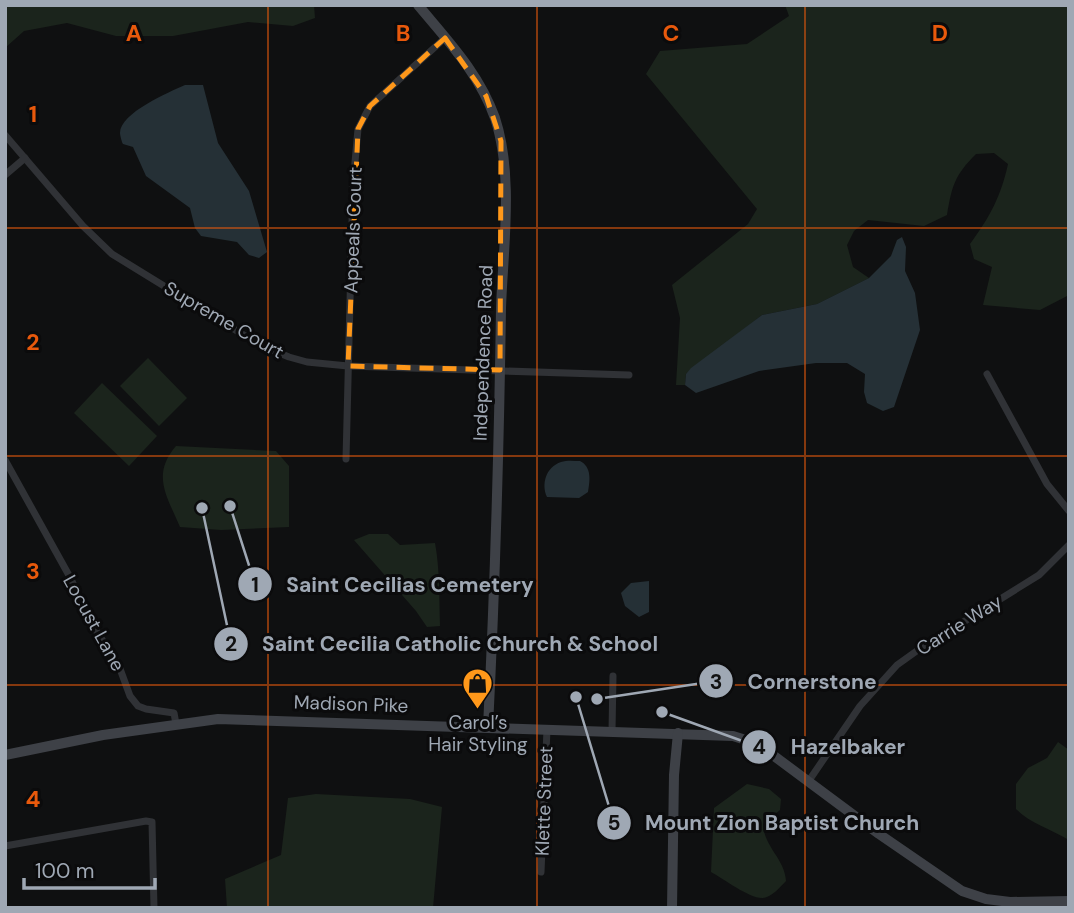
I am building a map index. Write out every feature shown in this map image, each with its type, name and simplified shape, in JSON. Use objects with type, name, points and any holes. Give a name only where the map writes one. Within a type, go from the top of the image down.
[{"type":"main road","name":"Independence Road","points":[[418,5],[465,60],[486,96],[500,141],[504,198],[488,727]]},
{"type":"main road","name":"Madison Pike","points":[[5,755],[103,735],[176,724],[251,718],[718,734],[749,740],[962,891],[986,899],[1010,902],[1069,901]]},
{"type":"main road","points":[[672,908],[674,775],[678,733]]},
{"type":"street","name":"Appeals Court","points":[[346,459],[354,174],[358,129],[370,106],[445,38]]},
{"type":"street","name":"Supreme Court","points":[[5,135],[83,226],[112,254],[260,345],[289,358],[348,366],[629,375]]},
{"type":"street","points":[[5,175],[25,158]]},
{"type":"street","points":[[988,374],[1047,485],[1069,511]]},
{"type":"street","name":"Locust Lane","points":[[5,460],[71,579],[88,618],[119,666],[130,696],[146,709],[174,713],[176,724]]},
{"type":"street","name":"Carrie Way","points":[[808,782],[860,706],[897,665],[1039,576],[1069,545]]},
{"type":"street","points":[[612,731],[613,676]]},
{"type":"street","name":"Klette Street","points":[[541,872],[547,729]]},
{"type":"street","points":[[5,846],[152,822],[154,908]]},
{"type":"highlighted area","points":[[445,38],[486,96],[501,141],[500,370],[348,366],[358,129],[370,106]]},
{"type":"shaded area","points":[[5,5],[314,5],[315,18],[293,26],[248,22],[173,36],[116,36],[67,23],[24,31],[5,48]]},
{"type":"shaded area","points":[[785,5],[1069,5],[1069,295],[1040,310],[983,305],[992,267],[974,259],[970,244],[994,206],[1008,164],[994,153],[976,154],[963,168],[956,181],[947,215],[924,226],[868,220],[854,231],[847,245],[853,267],[869,278],[817,304],[762,315],[686,374],[685,385],[676,385],[680,318],[672,285],[748,224],[757,209],[646,74],[660,51],[747,44],[789,16]]},
{"type":"shaded area","points":[[185,85],[203,85],[218,143],[249,191],[267,252],[259,258],[249,255],[237,242],[201,236],[195,228],[190,208],[146,176],[133,147],[123,143],[120,133],[128,118],[146,104]]},
{"type":"shaded area","points":[[902,237],[906,247],[905,271],[915,293],[920,330],[894,407],[883,411],[867,403],[864,392],[865,374],[847,363],[816,363],[759,371],[696,393],[685,385],[686,374],[691,368],[762,315],[817,304],[869,278],[891,256],[897,240]]},
{"type":"shaded area","points":[[148,358],[187,398],[159,426],[120,386]]},
{"type":"shaded area","points":[[102,383],[157,436],[129,466],[74,413]]},
{"type":"shaded area","points":[[176,446],[276,451],[289,466],[289,527],[221,530],[180,527],[166,495],[163,476],[168,457]]},
{"type":"shaded area","points":[[563,461],[580,461],[587,467],[590,479],[588,492],[579,498],[547,497],[545,482],[548,472]]},
{"type":"shaded area","points":[[369,534],[388,534],[400,545],[435,543],[439,574],[440,626],[427,627],[354,540]]},
{"type":"shaded area","points":[[649,581],[649,612],[639,617],[625,606],[621,593],[631,583]]},
{"type":"shaded area","points":[[1058,742],[1069,750],[1069,840],[1016,809],[1016,784],[1028,768],[1047,758]]},
{"type":"shaded area","points":[[747,784],[769,789],[781,799],[780,810],[763,824],[767,840],[782,866],[786,881],[773,894],[763,898],[744,892],[711,872],[714,808]]},
{"type":"shaded area","points":[[316,794],[410,799],[442,807],[433,908],[227,908],[225,879],[281,855],[288,798]]},
{"type":"place","name":"Saint Cecilias Cemetery","points":[[230,506]]},
{"type":"place","name":"Saint Cecilia Catholic Church & School","points":[[202,508]]},
{"type":"place","name":"Mount Zion Baptist Church","points":[[576,697]]},
{"type":"place","name":"Cornerstone","points":[[597,699]]},
{"type":"place","name":"Carol’s Hair Styling","points":[[478,710]]},
{"type":"place","name":"Hazelbaker","points":[[662,712]]}]
